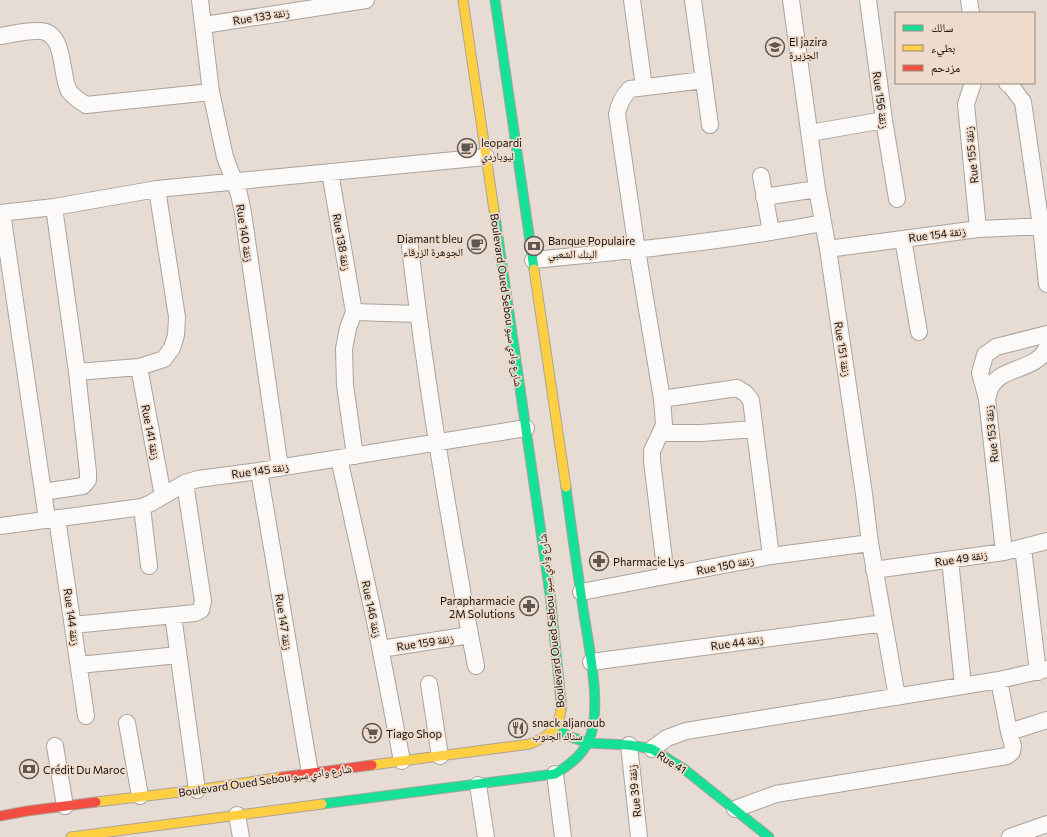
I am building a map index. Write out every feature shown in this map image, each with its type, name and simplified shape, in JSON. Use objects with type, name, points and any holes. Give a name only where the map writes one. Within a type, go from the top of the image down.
[{"type":"street","name":"Rue 140 زنقة","points":[[200,0],[211,92],[225,157],[239,194],[243,213],[280,468]]},
{"type":"street","name":"Rue 133 زنقة","points":[[204,25],[366,0]]},
{"type":"street","name":"Boulevard Oued Sebou شارع وادي سبو","points":[[0,816],[530,744],[545,738],[557,729],[561,715],[562,701],[550,594],[463,0]]},
{"type":"street","points":[[72,837],[555,774],[566,769],[579,758],[588,743],[594,726],[596,702],[591,662],[495,0]]},
{"type":"street","points":[[632,0],[644,87]]},
{"type":"street","points":[[692,0],[710,124]]},
{"type":"street","name":"Rue 151 زنقة","points":[[790,0],[817,189],[828,249],[874,570],[897,697]]},
{"type":"street","name":"Rue 156 زنقة","points":[[868,0],[884,120],[897,199]]},
{"type":"street","points":[[969,0],[971,12]]},
{"type":"street","points":[[0,36],[41,31],[50,33],[56,41],[61,56],[69,91],[86,105],[211,92]]},
{"type":"street","points":[[666,576],[652,461],[652,451],[664,425],[662,399],[637,250],[617,114],[618,105],[623,96],[630,89],[704,80]]},
{"type":"street","name":"Rue 155 زنقة","points":[[973,84],[966,104],[978,229]]},
{"type":"street","points":[[1008,84],[1023,102],[1044,226],[1047,284]]},
{"type":"street","points":[[810,133],[884,120]]},
{"type":"street","points":[[1,213],[54,207],[157,190],[486,157]]},
{"type":"street","name":"Rue 138 زنقة","points":[[330,172],[354,312]]},
{"type":"street","points":[[762,176],[764,197],[771,232]]},
{"type":"street","points":[[764,197],[817,189]]},
{"type":"street","points":[[77,372],[139,367],[164,360],[172,348],[176,335],[177,318],[157,190]]},
{"type":"street","points":[[43,492],[83,486],[88,480],[77,372],[54,207]]},
{"type":"street","name":"Rue 144 زنقة","points":[[1,213],[43,492],[52,518],[73,625],[86,716]]},
{"type":"street","points":[[533,260],[637,250],[771,232],[823,223]]},
{"type":"street","name":"Rue 154 زنقة","points":[[828,249],[978,229],[1044,226]]},
{"type":"street","points":[[903,239],[919,332]]},
{"type":"street","points":[[410,247],[417,314],[436,443],[476,666]]},
{"type":"street","points":[[355,456],[345,385],[344,349],[348,328],[354,312],[417,314]]},
{"type":"street","points":[[987,399],[980,373],[985,355],[996,347],[1047,334]]},
{"type":"street","name":"Rue 153 زنقة","points":[[1004,552],[987,399],[991,386],[1000,377],[1038,360],[1047,347]]},
{"type":"street","name":"Rue 141 زنقة","points":[[139,367],[163,496]]},
{"type":"street","points":[[662,399],[737,388],[745,393],[751,400],[771,556]]},
{"type":"street","name":"Rue 145 زنقة","points":[[0,526],[142,507],[185,483],[198,479],[280,468],[526,428]]},
{"type":"street","points":[[661,433],[701,433],[755,429]]},
{"type":"street","name":"Rue 146 زنقة","points":[[339,458],[381,648],[402,761]]},
{"type":"street","name":"Rue 147 زنقة","points":[[259,471],[310,773]]},
{"type":"street","points":[[73,625],[195,613],[201,610],[203,601],[185,483]]},
{"type":"street","points":[[142,507],[149,566]]},
{"type":"street","name":"Rue 49 زنقة","points":[[874,570],[1004,552],[1047,541]]},
{"type":"street","name":"Rue 150 زنقة","points":[[581,592],[771,556],[870,543]]},
{"type":"street","points":[[652,749],[667,738],[686,731],[999,680],[1043,670],[1023,548]]},
{"type":"street","points":[[950,560],[963,685]]},
{"type":"street","points":[[173,615],[197,790]]},
{"type":"street","name":"Rue 44 زنقة","points":[[591,662],[884,622]]},
{"type":"street","name":"Rue 159 زنقة","points":[[381,648],[470,635]]},
{"type":"street","points":[[79,665],[178,655]]},
{"type":"street","points":[[735,809],[776,794],[1007,756],[1012,752],[1013,746],[999,680]]},
{"type":"street","points":[[429,684],[440,756]]},
{"type":"street","points":[[1009,732],[1047,720]]},
{"type":"street","points":[[127,723],[140,796]]},
{"type":"street","name":"Rue 41","points":[[557,729],[571,737],[588,743],[629,745],[652,749],[684,768],[769,837]]},
{"type":"street","name":"Rue 39 زنقة","points":[[629,745],[639,837]]},
{"type":"street","points":[[55,746],[65,806]]},
{"type":"street","points":[[555,774],[563,837]]},
{"type":"street","points":[[478,785],[486,837]]},
{"type":"street","points":[[237,815],[241,837]]},
{"type":"street","points":[[1010,837],[1047,824]]},
{"type":"traffic: fast","points":[[495,0],[534,269]]},
{"type":"traffic: fast","points":[[494,210],[550,594],[561,710]]},
{"type":"traffic: fast","points":[[322,804],[555,774],[570,764],[583,751],[589,740],[593,727],[595,693],[566,487]]},
{"type":"traffic: fast","points":[[557,729],[571,737],[588,743],[629,745],[652,749],[684,769],[769,837]]},
{"type":"traffic: slow","points":[[463,0],[494,210]]},
{"type":"traffic: slow","points":[[534,269],[566,487]]},
{"type":"traffic: slow","points":[[372,765],[530,744],[547,735],[555,728],[560,717],[561,710]]},
{"type":"traffic: slow","points":[[96,802],[197,790],[282,777]]},
{"type":"traffic: slow","points":[[71,837],[322,804]]},
{"type":"traffic: jam","points":[[282,777],[372,765]]},
{"type":"traffic: jam","points":[[0,816],[96,802]]},
{"type":"place","name":"El jazira الجزيرة","points":[[775,47]]},
{"type":"place","name":"leopardi ليوباردي","points":[[467,148]]},
{"type":"place","name":"Diamant bleu الجوهرة الزرقاء","points":[[477,244]]},
{"type":"place","name":"Banque Populaire البنك الشعبي","points":[[534,246]]},
{"type":"place","name":"Pharmacie Lys","points":[[599,561]]},
{"type":"place","name":"Parapharmacie 2M Solutions","points":[[529,606]]},
{"type":"place","name":"snack aljanoub سناك الجنوب","points":[[518,728]]},
{"type":"place","name":"Tiago Shop","points":[[372,733]]},
{"type":"place","name":"Crédit Du Maroc","points":[[29,769]]}]
